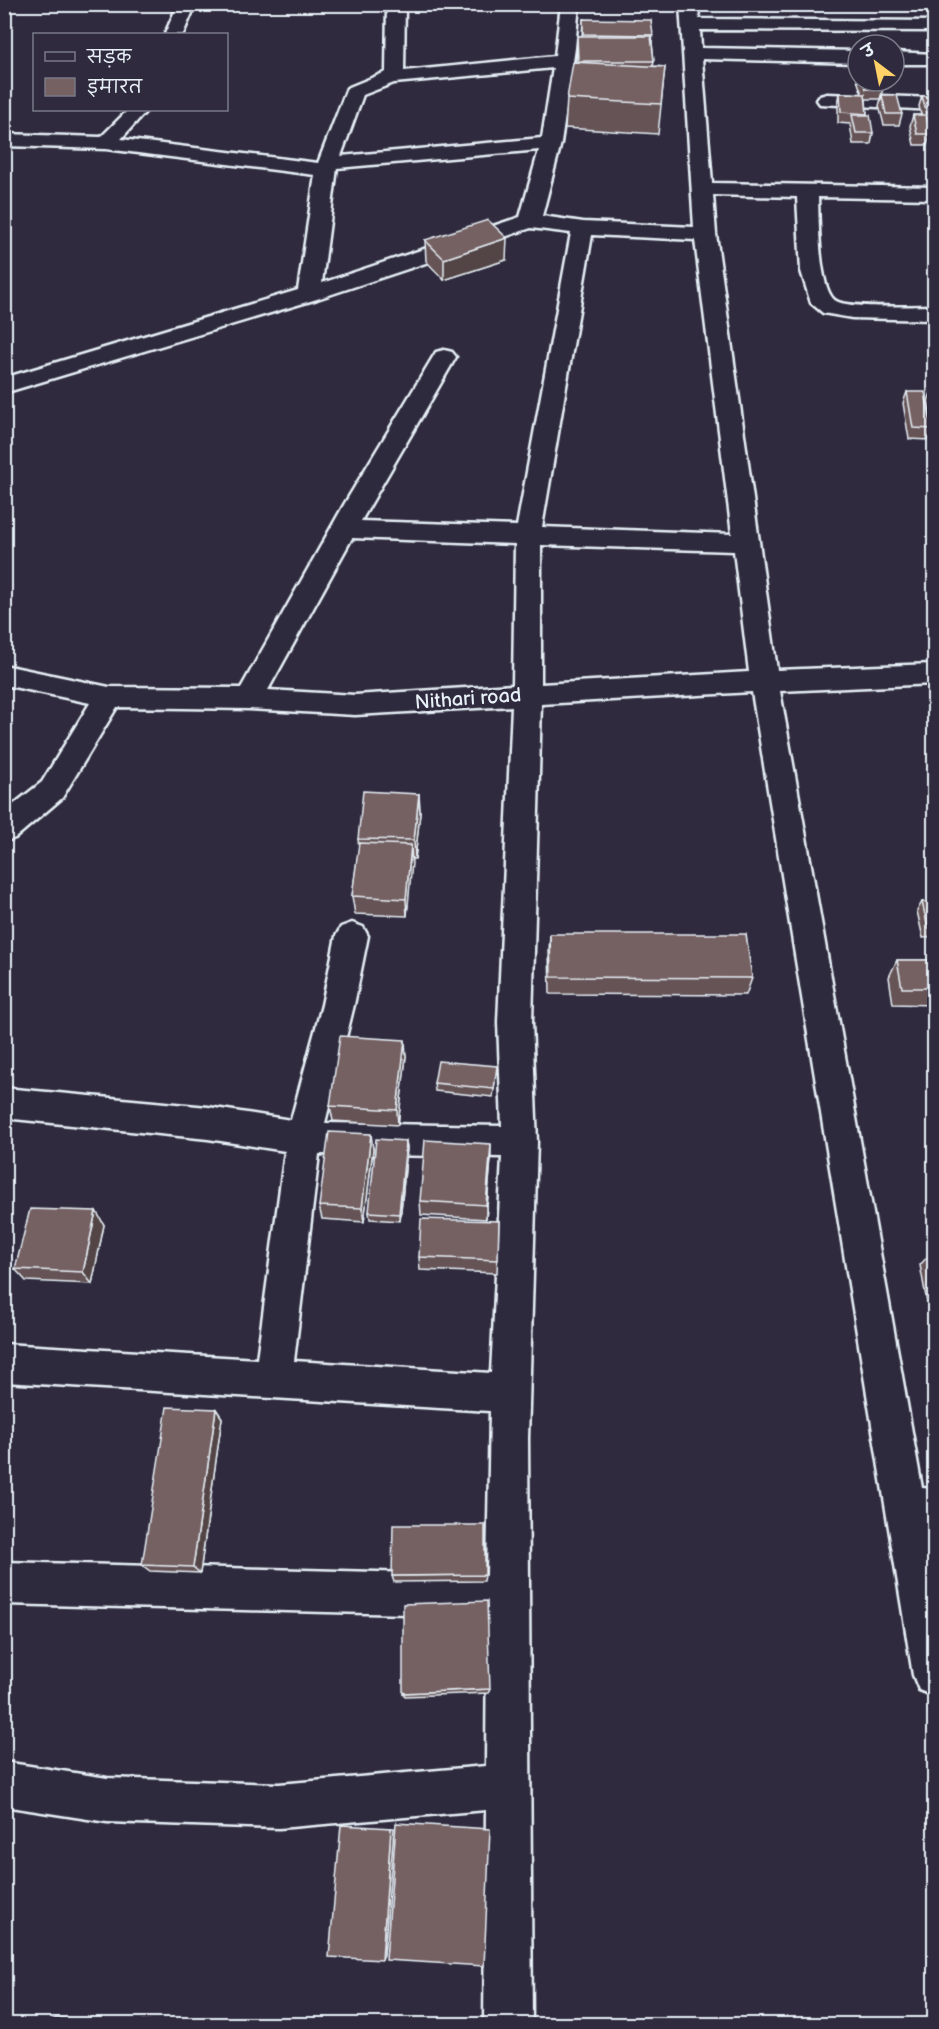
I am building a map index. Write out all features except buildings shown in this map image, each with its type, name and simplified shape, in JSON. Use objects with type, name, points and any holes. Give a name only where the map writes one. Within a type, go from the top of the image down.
[{"type":"street","points":[[174,33],[187,4]]},
{"type":"street","points":[[391,78],[396,70],[396,4]]},
{"type":"street","points":[[530,221],[551,143],[570,4]]},
{"type":"street","points":[[934,26],[690,14],[697,95],[700,189],[764,681],[920,1509],[934,1675]]},
{"type":"street","points":[[692,53],[846,57]]},
{"type":"street","points":[[906,58],[934,59]]},
{"type":"street","points":[[309,294],[327,167],[354,92],[360,87],[391,78],[564,61]]},
{"type":"street","points":[[827,100],[934,104]]},
{"type":"street","points":[[106,143],[137,111]]},
{"type":"street","points":[[4,140],[106,143],[327,167],[551,143]]},
{"type":"street","points":[[700,189],[934,193]]},
{"type":"street","points":[[807,191],[812,271],[819,298],[831,308],[852,311],[934,313]]},
{"type":"street","points":[[4,386],[309,294],[530,221],[583,228],[705,234]]},
{"type":"street","points":[[508,2025],[509,1393],[520,1142],[515,1022],[527,694],[528,534],[583,228]]},
{"type":"street","points":[[249,699],[444,357]]},
{"type":"street","points":[[345,529],[745,543]]},
{"type":"street","name":"Nithari road","points":[[4,675],[109,697],[249,699],[355,705],[764,681],[934,674]]},
{"type":"street","points":[[4,830],[52,790],[109,697]]},
{"type":"street","points":[[273,1379],[304,1138],[338,1005],[352,936]]},
{"type":"street","points":[[4,1103],[208,1123],[304,1138],[520,1142]]},
{"type":"street","points":[[4,1363],[509,1393]]},
{"type":"street","points":[[4,1583],[507,1596]]},
{"type":"street","points":[[4,1784],[107,1800],[279,1806],[507,1786]]}]
